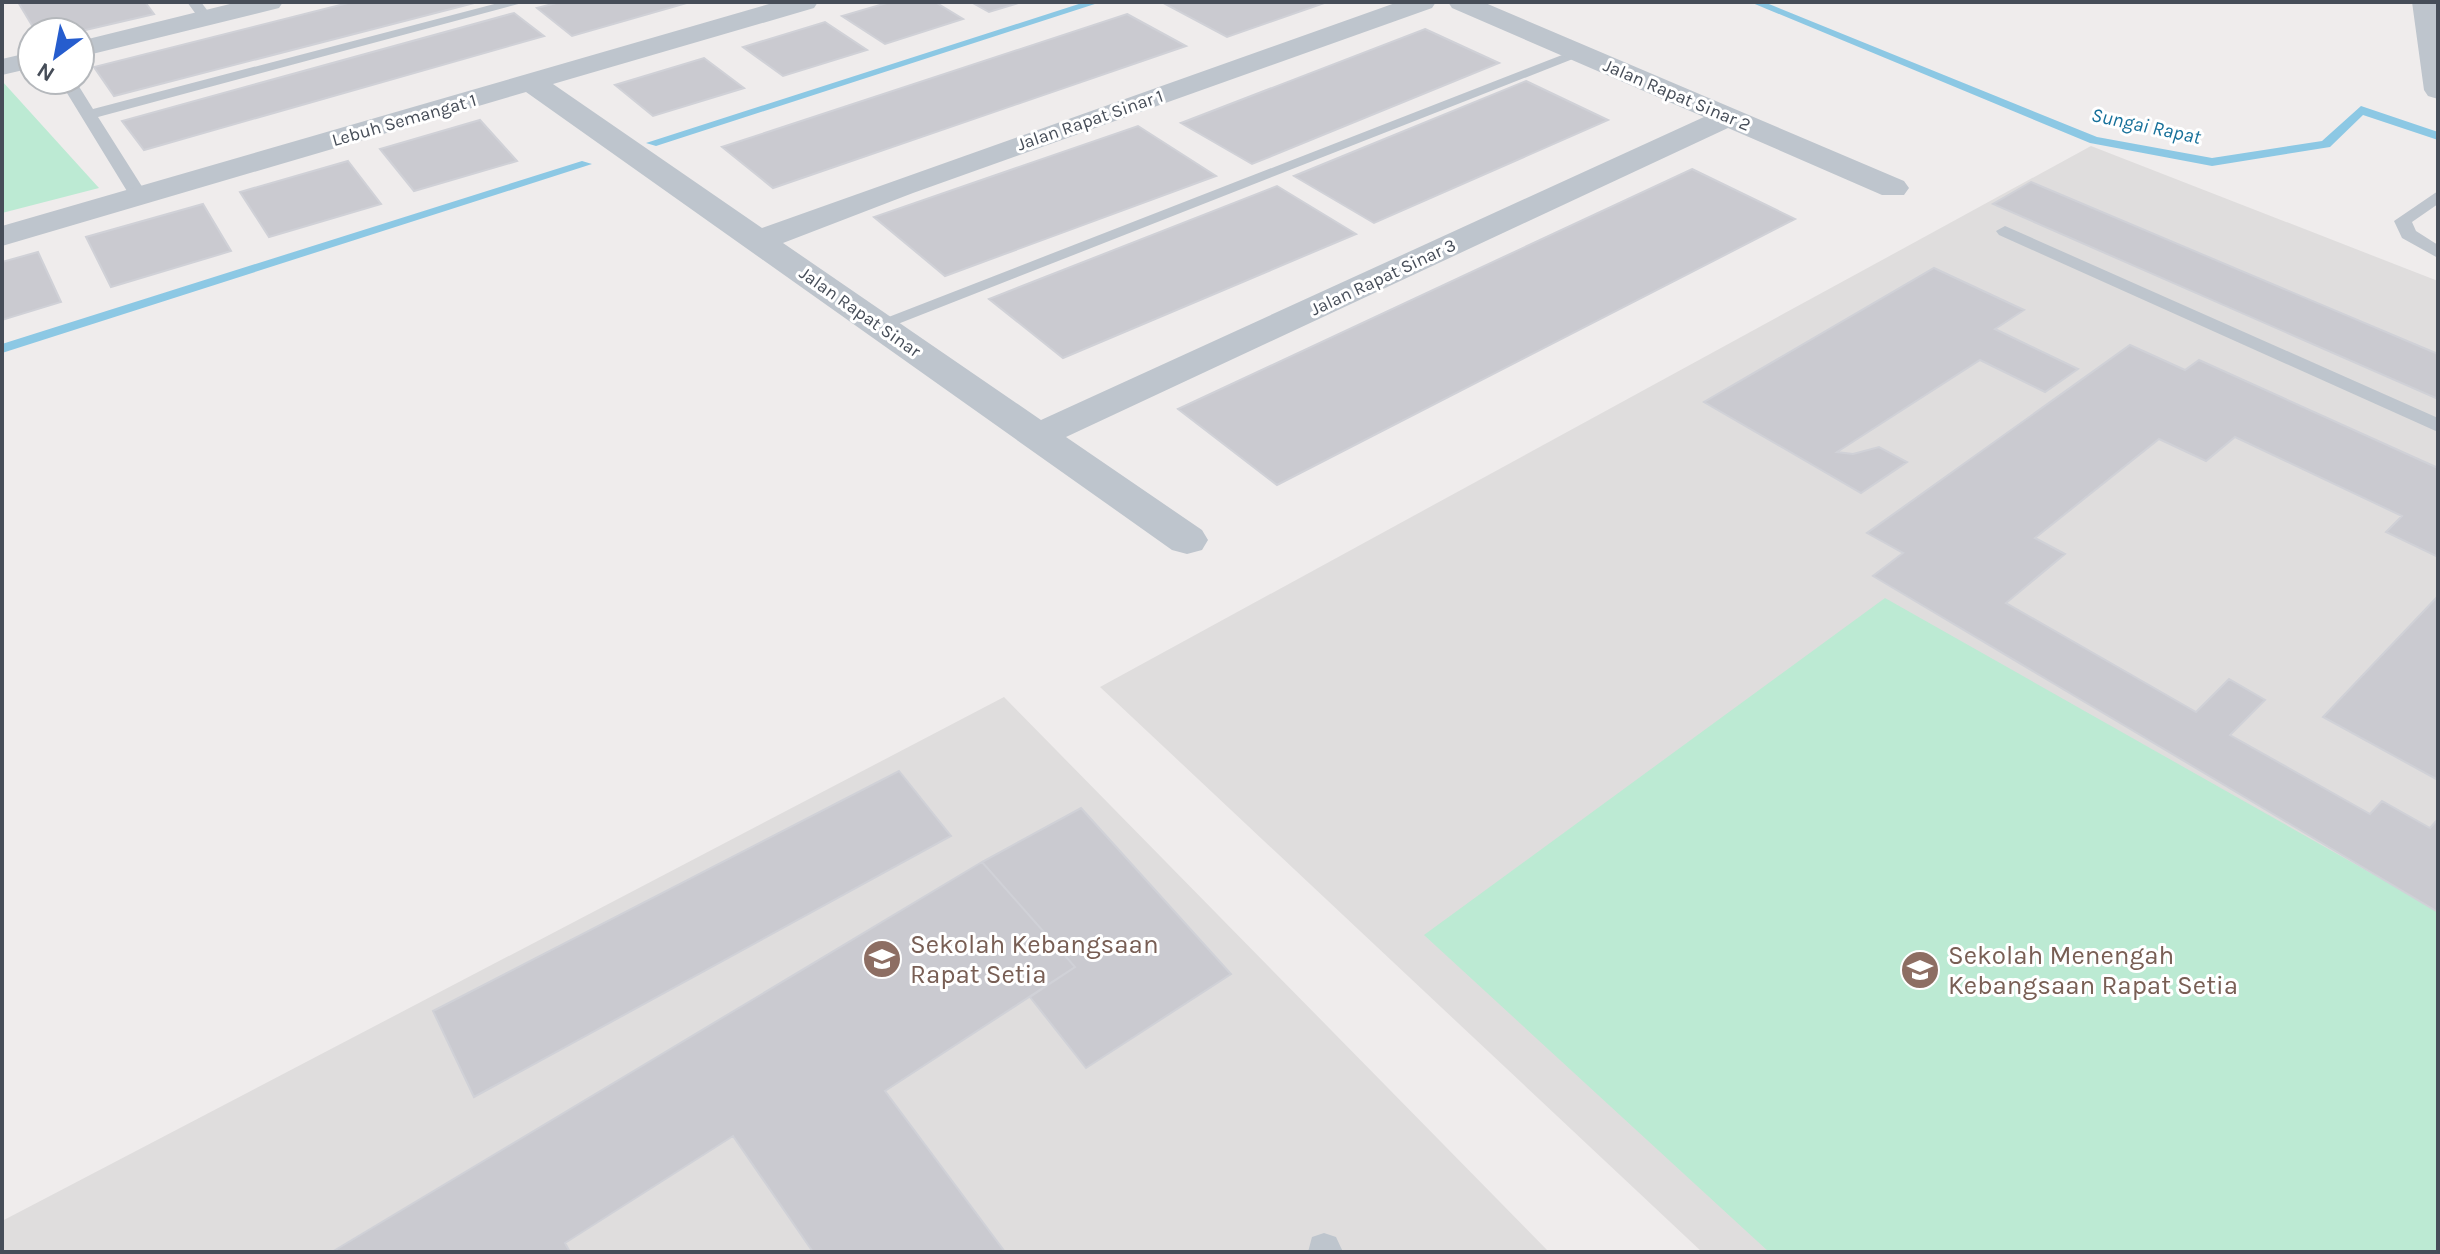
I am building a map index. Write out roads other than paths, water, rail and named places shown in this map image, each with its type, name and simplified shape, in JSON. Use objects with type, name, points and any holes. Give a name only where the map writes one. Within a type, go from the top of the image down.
[{"type":"street","points":[[96,44],[200,10],[270,2]]},
{"type":"street","name":"Lebuh Semangat 1","points":[[2,236],[805,2]]},
{"type":"street","name":"Jalan Rapat Sinar 1","points":[[758,241],[902,186],[1423,2]]},
{"type":"street","name":"Jalan Rapat Sinar 2","points":[[1461,2],[1893,188]]},
{"type":"street","points":[[2425,2],[2438,90]]},
{"type":"street","name":"Jalan Rapat Sinar","points":[[532,83],[1187,540]]},
{"type":"street","name":"Jalan Rapat Sinar 3","points":[[1038,436],[1728,117]]},
{"type":"lane","points":[[89,115],[519,2]]},
{"type":"lane","points":[[878,325],[1580,53]]},
{"type":"lane","points":[[77,96],[139,196]]},
{"type":"lane","points":[[2438,196],[2403,221],[2408,234],[2438,253]]},
{"type":"lane","points":[[2005,231],[2438,426]]},
{"type":"waterway","points":[[652,143],[1096,2]]},
{"type":"waterway","name":"Sungai Rapat","points":[[1755,2],[2094,140],[2212,162],[2326,144],[2361,110],[2438,136]]},
{"type":"waterway","points":[[2,349],[586,164]]},
{"type":"place","name":"Sekolah Kebangsaan Rapat Setia","points":[[882,959]]},
{"type":"place","name":"Sekolah Menengah Kebangsaan Rapat Setia","points":[[1920,970]]}]
